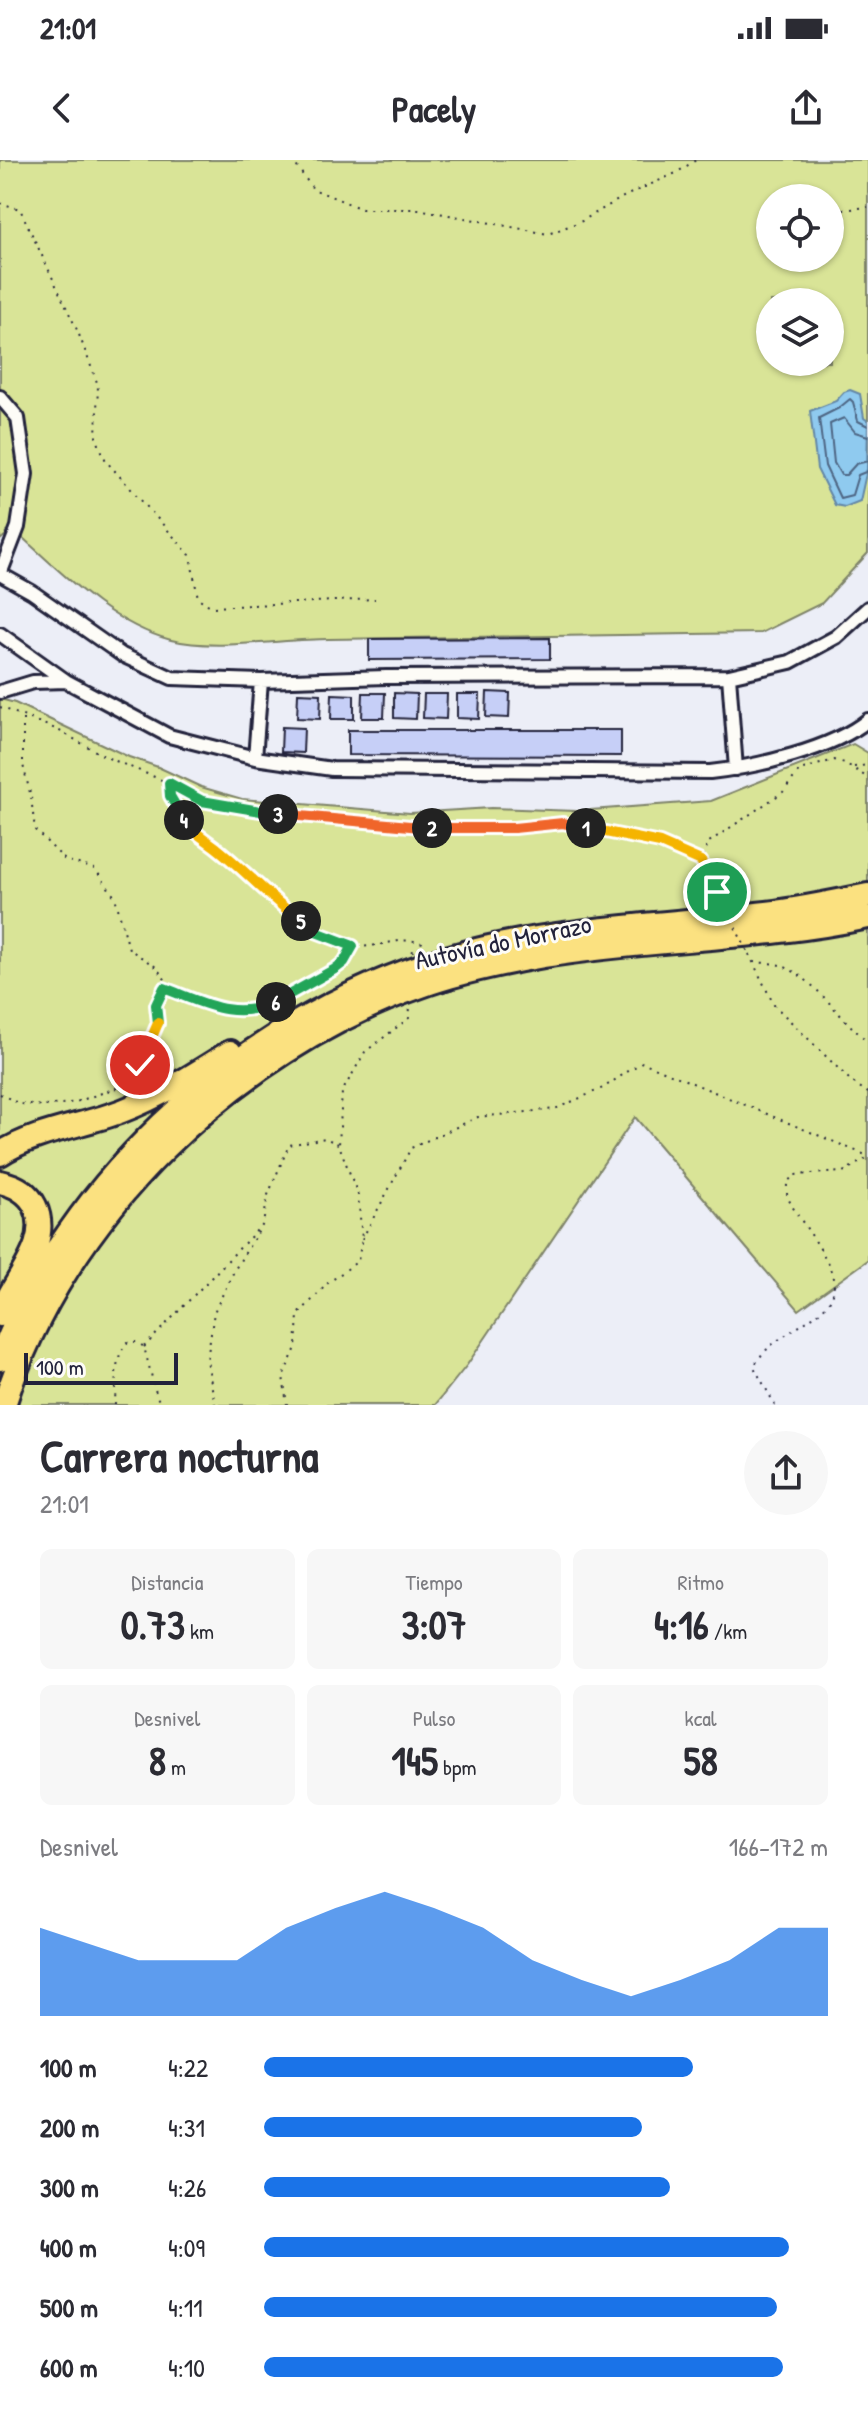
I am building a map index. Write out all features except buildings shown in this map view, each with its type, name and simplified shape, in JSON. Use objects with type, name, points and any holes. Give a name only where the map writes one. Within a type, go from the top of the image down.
[{"type":"highway","name":"Autovía do Morrazo","points":[[0,1359],[25,1304],[49,1263],[101,1190],[153,1133],[198,1092],[264,1044],[313,1015],[410,964],[533,939],[769,913],[868,895]]},
{"type":"highway","name":"Autovía do Morrazo","points":[[5,1402],[50,1298],[100,1224],[133,1184],[179,1136],[227,1093],[283,1054],[328,1028],[422,985],[541,957],[592,949],[827,926],[868,917]]},
{"type":"highway","points":[[0,1154],[33,1139],[122,1111],[165,1092],[269,1028],[333,994],[410,964]]},
{"type":"highway","points":[[0,1182],[21,1190],[32,1201],[41,1227],[37,1244],[0,1315]]},
{"type":"street","points":[[0,397],[18,418],[26,474],[18,527],[0,574],[32,592],[122,655],[172,678],[261,681],[386,677],[729,676],[790,662],[836,637],[868,608]]},
{"type":"street","points":[[0,634],[66,681],[169,736],[255,758],[332,769],[710,772],[795,755],[857,729],[868,720]]},
{"type":"street","points":[[729,676],[736,769]]},
{"type":"street","points":[[0,692],[33,682],[66,681]]},
{"type":"street","points":[[255,758],[261,681]]},
{"type":"path","points":[[292,160],[313,189],[362,209],[418,209],[548,234],[582,221],[696,160]]},
{"type":"path","points":[[0,203],[20,209],[78,332],[98,385],[96,437],[106,461],[190,555],[198,598],[212,607],[375,599]]},
{"type":"path","points":[[844,210],[868,207]]},
{"type":"path","points":[[0,707],[58,730],[106,757],[169,783],[202,801],[268,813],[442,828],[514,828],[563,823],[660,843],[701,861],[774,1005],[851,1081],[868,1093]]},
{"type":"path","points":[[0,1094],[20,1104],[46,1106],[76,1102],[122,1086],[140,1065],[158,1026],[156,1005],[167,982],[156,967],[129,949],[115,897],[95,869],[65,860],[35,830],[23,765],[23,716]]},
{"type":"path","points":[[701,861],[709,842],[783,792],[800,770],[834,760],[868,778]]},
{"type":"path","points":[[852,767],[868,765]]},
{"type":"path","points":[[169,783],[170,796],[188,826],[219,849],[291,914],[316,932],[353,946],[412,940],[422,943],[422,948],[413,950],[410,964]]},
{"type":"path","points":[[164,988],[206,1002],[219,1010],[235,1012],[262,1008],[335,969],[344,962],[353,946]]},
{"type":"path","points":[[754,962],[780,965],[809,983],[850,1028],[868,1041]]},
{"type":"path","points":[[287,1405],[283,1376],[296,1348],[298,1315],[328,1283],[358,1261],[362,1239],[358,1195],[339,1145],[342,1092],[365,1052],[409,1018],[410,1008]]},
{"type":"path","points":[[362,1239],[411,1148],[478,1117],[555,1109],[603,1088],[642,1062],[868,1157]]},
{"type":"path","points":[[215,1405],[207,1360],[214,1312],[235,1269],[263,1224],[268,1195],[289,1145],[325,1138],[339,1145]]},
{"type":"path","points":[[775,1405],[754,1367],[760,1354],[812,1319],[831,1300],[834,1277],[820,1248],[787,1198],[787,1182],[795,1175],[843,1172],[868,1157]]},
{"type":"path","points":[[144,1347],[263,1224]]},
{"type":"path","points":[[115,1405],[121,1349],[128,1342],[137,1342],[144,1347],[157,1397],[162,1405]]},
{"type":"green space","points":[[0,160],[868,160],[868,553],[822,603],[761,633],[329,639],[228,645],[188,643],[148,632],[106,608],[13,529],[0,540]]},
{"type":"green space","points":[[0,699],[201,787],[242,799],[410,813],[491,808],[577,811],[711,801],[853,744],[868,753],[868,1260],[799,1310],[635,1117],[467,1365],[435,1405],[0,1405]]},
{"type":"water","points":[[850,390],[860,394],[864,418],[868,421],[867,469],[860,501],[845,507],[835,505],[817,469],[810,411],[836,401]]},
{"type":"route","points":[[140,1065],[158,1026],[156,1005],[164,988],[206,1002],[219,1010],[235,1012],[262,1008],[335,969],[344,962],[353,946],[316,932],[278,904],[219,849],[188,826],[170,796],[169,783],[202,801],[268,813],[363,823],[514,828],[563,823],[660,843],[701,861],[717,892]]}]
